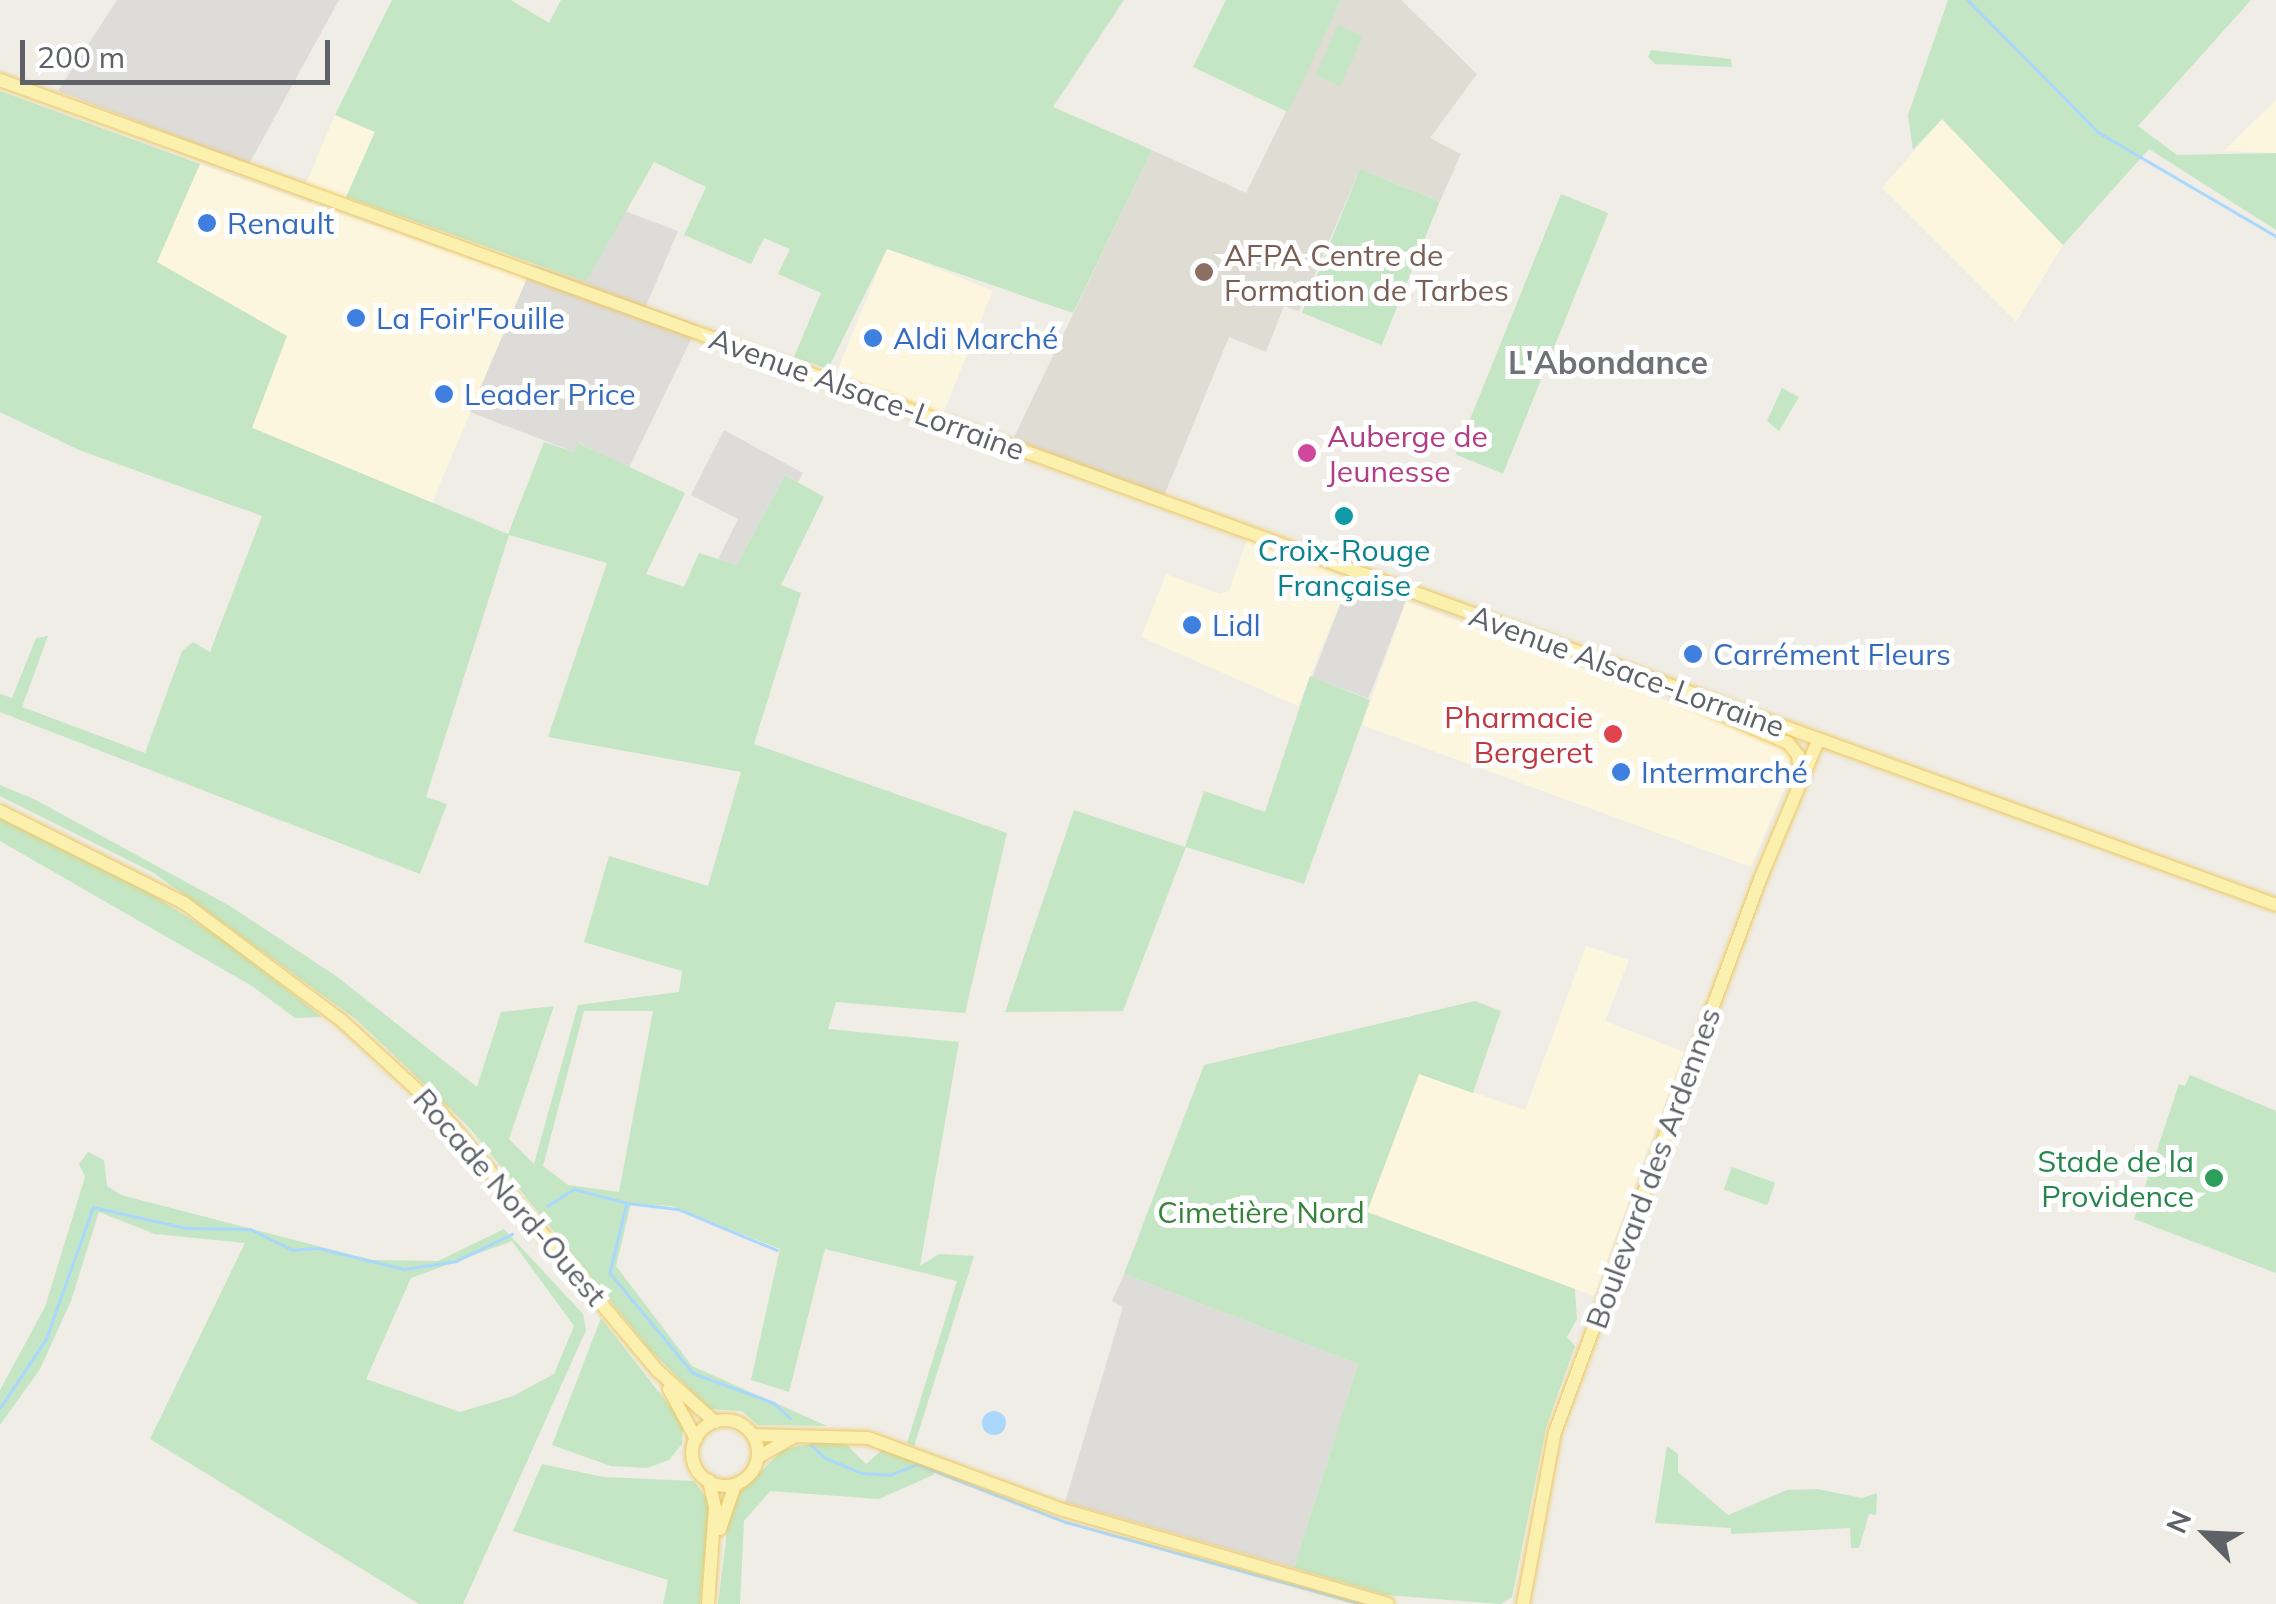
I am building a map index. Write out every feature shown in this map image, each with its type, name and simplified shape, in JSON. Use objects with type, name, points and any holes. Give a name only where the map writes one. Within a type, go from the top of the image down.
[{"type":"main road","name":"Avenue Alsace-Lorraine","points":[[0,80],[2276,905]]},
{"type":"main road","points":[[1664,684],[1684,701],[1788,742],[1798,755],[1799,786]]},
{"type":"main road","name":"Boulevard des Ardennes","points":[[1524,1604],[1555,1432],[1818,742]]},
{"type":"main road","name":"Rocade Nord-Ouest","points":[[0,811],[184,903],[341,1020],[438,1109],[658,1370],[715,1422]]},
{"type":"main road","name":"Rocade Nord-Ouest","points":[[658,1370],[696,1439]]},
{"type":"main road","points":[[708,1604],[714,1551],[709,1481],[694,1463],[696,1439],[715,1422],[736,1422],[753,1435],[868,1438],[1063,1510],[1388,1604]]},
{"type":"main road","points":[[714,1551],[735,1485],[750,1475],[758,1457],[753,1435]]},
{"type":"main road","points":[[758,1457],[796,1436]]},
{"type":"main road","points":[[709,1481],[735,1485]]},
{"type":"shaded area","points":[[117,0],[339,0],[249,164],[58,91]]},
{"type":"shaded area","name":"AFPA Centre de Formation de Tarbes","points":[[1341,0],[1401,0],[1477,74],[1430,138],[1461,154],[1440,201],[1360,169],[1299,311],[1284,306],[1266,352],[1229,337],[1164,496],[1013,439],[1152,150],[1246,193]]},
{"type":"shaded area","points":[[2276,100],[2276,153],[2224,151]]},
{"type":"shaded area","points":[[335,115],[375,132],[345,201],[306,184]]},
{"type":"shaded area","points":[[1942,119],[2063,245],[2016,322],[1882,188]]},
{"type":"shaded area","points":[[200,164],[527,279],[431,505],[252,427],[157,262]]},
{"type":"shaded area","points":[[622,210],[678,231],[646,306],[698,325],[629,468],[579,443],[574,452],[470,412],[533,264],[586,282]]},
{"type":"shaded area","points":[[887,248],[993,291],[943,415],[837,372]]},
{"type":"shaded area","points":[[724,430],[803,473],[798,482],[785,475],[737,565],[718,559],[738,519],[691,495]]},
{"type":"shaded area","points":[[1247,539],[1350,579],[1298,706],[1141,637],[1166,574],[1219,594],[1229,591]]},
{"type":"shaded area","points":[[1350,579],[1406,601],[1368,699],[1312,677]]},
{"type":"shaded area","points":[[1406,601],[1777,743],[1789,752],[1791,773],[1751,867],[1362,725]]},
{"type":"shaded area","points":[[1586,946],[1629,960],[1605,1021],[1684,1052],[1594,1296],[1367,1212],[1419,1074],[1525,1110]]},
{"type":"shaded area","points":[[1124,1274],[1358,1364],[1294,1568],[1065,1502],[1123,1307],[1112,1301]]},
{"type":"green space","points":[[392,0],[511,0],[549,23],[561,0],[1124,0],[1053,107],[1152,150],[1073,313],[887,249],[828,369],[794,357],[821,293],[778,274],[790,249],[764,238],[751,264],[684,235],[706,187],[654,162],[586,282],[346,197],[375,132],[335,115]]},
{"type":"green space","points":[[1226,0],[1341,0],[1288,112],[1193,67]]},
{"type":"green space","points":[[1948,0],[2251,0],[2138,126],[2177,155],[2276,153],[2276,230],[2149,149],[2063,245],[1942,119],[1913,150],[1908,115]]},
{"type":"green space","points":[[1338,25],[1363,36],[1340,86],[1316,75]]},
{"type":"green space","points":[[1651,50],[1731,59],[1732,67],[1655,64],[1648,57]]},
{"type":"green space","points":[[0,91],[200,164],[157,262],[287,336],[252,428],[508,534],[544,442],[574,452],[578,443],[685,493],[646,574],[684,587],[699,553],[737,565],[785,475],[824,497],[781,585],[801,593],[754,744],[1007,833],[965,1013],[836,1002],[828,1029],[959,1042],[920,1266],[939,1254],[974,1256],[914,1446],[907,1443],[957,1281],[825,1249],[789,1392],[751,1380],[780,1249],[672,1206],[631,1204],[616,1266],[692,1366],[827,1426],[758,1425],[742,1411],[710,1409],[652,1352],[468,1126],[357,1020],[154,873],[0,796],[0,785],[34,799],[230,906],[336,976],[477,1087],[501,1012],[554,1006],[509,1139],[534,1164],[578,1005],[679,992],[682,971],[584,942],[609,856],[708,886],[741,772],[548,737],[607,563],[509,535],[426,797],[447,804],[420,874],[0,712],[0,694],[12,698],[36,638],[48,636],[22,707],[145,753],[182,651],[193,642],[210,652],[262,516],[79,450],[0,412]],"holes":[[[584,1011],[653,1011],[619,1192],[568,1185],[543,1166]]]},
{"type":"green space","points":[[1360,169],[1440,201],[1382,345],[1302,313]]},
{"type":"green space","points":[[1561,194],[1608,213],[1503,474],[1456,455]]},
{"type":"green space","points":[[1782,388],[1799,397],[1779,431],[1767,421]]},
{"type":"green space","points":[[1310,676],[1370,700],[1304,884],[1186,847],[1123,1011],[1005,1012],[1074,810],[1185,847],[1204,791],[1265,812]]},
{"type":"green space","points":[[0,818],[146,891],[218,936],[322,1017],[295,1018],[252,986],[0,841]]},
{"type":"green space","name":"Cimetière Nord","points":[[1475,1001],[1501,1011],[1473,1093],[1419,1074],[1367,1212],[1575,1289],[1577,1319],[1567,1337],[1575,1346],[1546,1428],[1512,1597],[1501,1604],[1386,1595],[1294,1568],[1358,1364],[1124,1274],[1204,1065]]},
{"type":"green space","name":"Stade de la Providence","points":[[2190,1075],[2276,1111],[2276,1273],[2134,1219],[2179,1084],[2185,1086]]},
{"type":"green space","points":[[88,1152],[104,1160],[107,1186],[121,1195],[372,1260],[438,1261],[504,1229],[583,1314],[586,1330],[463,1604],[419,1604],[150,1439],[245,1243],[155,1234],[99,1212],[71,1301],[40,1369],[0,1425],[0,1390],[45,1307],[85,1177],[79,1164]],"holes":[[[512,1241],[574,1326],[554,1374],[513,1396],[460,1412],[366,1379],[411,1278]]]},
{"type":"green space","points":[[1732,1167],[1775,1183],[1767,1205],[1724,1190]]},
{"type":"green space","points":[[601,1318],[683,1423],[682,1444],[669,1460],[647,1468],[611,1466],[552,1445]]},
{"type":"green space","points":[[819,1442],[847,1445],[866,1464],[882,1450],[935,1469],[933,1475],[879,1499],[770,1491],[744,1521],[740,1604],[718,1604],[731,1500],[784,1449]]},
{"type":"green space","points":[[1667,1446],[1678,1454],[1678,1472],[1728,1515],[1787,1490],[1817,1489],[1862,1498],[1877,1493],[1876,1515],[1869,1514],[1859,1548],[1851,1548],[1850,1528],[1731,1534],[1731,1528],[1655,1523]]},
{"type":"green space","points":[[542,1464],[603,1477],[694,1481],[710,1503],[700,1604],[663,1604],[668,1580],[513,1531]]},
{"type":"water","points":[[994,1411],[1006,1423],[994,1435],[982,1423]]},
{"type":"waterway","points":[[1968,0],[2098,132],[2276,236]]},
{"type":"waterway","points":[[547,1206],[574,1189],[627,1203],[610,1273],[693,1373],[774,1403],[790,1418]]},
{"type":"waterway","points":[[627,1203],[678,1209],[777,1250]]},
{"type":"waterway","points":[[0,1408],[46,1339],[93,1207],[186,1228],[250,1229],[293,1250],[318,1248],[404,1269],[456,1261],[512,1234]]},
{"type":"waterway","points":[[811,1445],[825,1458],[862,1473],[890,1475],[917,1464],[1066,1522],[1361,1604]]},
{"type":"place","name":"Renault","points":[[207,223]]},
{"type":"place","name":"AFPA Centre de Formation de Tarbes","points":[[1204,272]]},
{"type":"place","name":"La Foir'Fouille","points":[[356,318]]},
{"type":"place","name":"Aldi Marché","points":[[873,338]]},
{"type":"place","name":"Leader Price","points":[[444,394]]},
{"type":"place","name":"Auberge de Jeunesse","points":[[1307,453]]},
{"type":"place","name":"Croix-Rouge Française","points":[[1344,516]]},
{"type":"place","name":"Lidl","points":[[1192,625]]},
{"type":"place","name":"Carrément Fleurs","points":[[1693,654]]},
{"type":"place","name":"Pharmacie Bergeret","points":[[1613,734]]},
{"type":"place","name":"Intermarché","points":[[1621,772]]},
{"type":"place","name":"Stade de la Providence","points":[[2214,1178]]},
{"type":"district","name":"L'Abondance","points":[[1608,362]]}]
